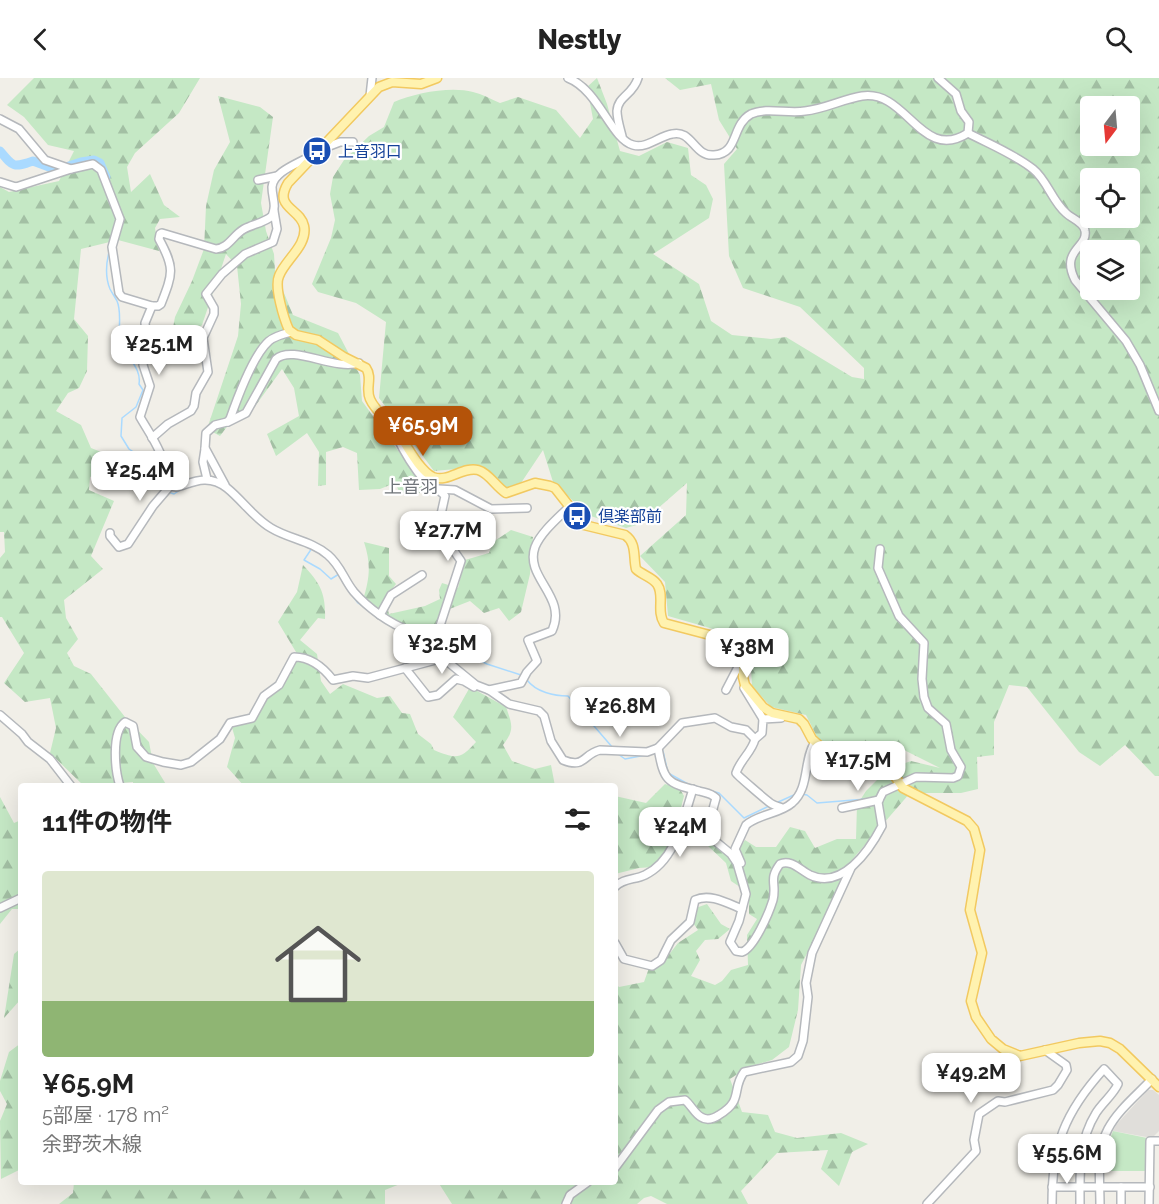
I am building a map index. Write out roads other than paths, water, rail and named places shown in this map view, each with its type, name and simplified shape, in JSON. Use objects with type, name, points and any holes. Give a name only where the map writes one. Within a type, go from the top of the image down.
[{"type":"main road","points":[[437,78],[421,84],[386,83],[379,87],[284,189],[285,204],[300,218],[304,226],[304,235],[298,248],[279,276],[277,284],[287,325],[291,332],[318,340],[366,368],[369,372],[369,398],[396,429],[429,474],[435,478],[442,478],[470,469],[478,470],[506,493],[535,483],[543,483],[555,488],[584,525],[630,538],[633,544],[636,569],[658,585],[660,617],[664,623],[720,638],[742,653],[746,685],[768,711],[792,716],[802,722],[815,742],[828,751],[882,762],[892,770],[899,783],[913,794],[967,821],[978,838],[980,850],[970,910],[982,953],[971,1001],[976,1017],[991,1038],[1008,1052],[1020,1056],[1079,1043],[1100,1041],[1110,1043],[1120,1049],[1159,1087]]},
{"type":"street","points":[[370,96],[372,78]]},
{"type":"street","points":[[568,78],[581,84],[623,138],[639,146],[671,134],[685,135],[701,152],[713,156],[726,151],[731,146],[740,123],[753,113],[805,111],[872,95],[896,106],[932,138],[950,141],[958,140],[968,134]]},
{"type":"street","points":[[623,138],[617,113],[618,105],[635,88],[638,78]]},
{"type":"street","points":[[938,78],[956,94],[961,111],[969,122],[968,134]]},
{"type":"street","points":[[0,119],[19,129],[45,160],[71,169]]},
{"type":"street","points":[[968,134],[1033,169],[1064,212],[1082,224],[1085,237],[1071,259],[1070,269],[1075,280],[1126,340],[1140,365],[1159,411]]},
{"type":"street","points":[[319,150],[340,142],[353,142]]},
{"type":"street","points":[[258,180],[277,176],[305,159],[308,162]]},
{"type":"street","points":[[0,182],[16,187],[93,164],[101,170],[120,219],[112,247],[119,293],[122,297],[152,306],[161,304],[171,277],[170,259],[159,239],[160,234],[222,249],[243,229],[268,219],[274,211]]},
{"type":"street","points":[[152,438],[168,424],[184,417],[194,406],[196,393],[208,372],[203,338],[212,321],[214,308],[206,294],[222,274],[245,254],[273,242],[277,229],[272,187],[277,176]]},
{"type":"street","points":[[152,306],[145,318],[147,346],[142,365],[150,386],[140,417],[161,454],[164,475],[171,485],[177,488],[198,479],[207,479],[226,487]]},
{"type":"street","points":[[227,422],[241,387],[263,348],[278,335],[291,332]]},
{"type":"street","points":[[207,479],[203,462],[206,433],[215,425],[246,413],[276,359],[281,355],[293,353],[312,359],[351,365],[359,363]]},
{"type":"street","points":[[396,429],[395,434],[408,460],[426,483],[440,489],[455,490],[491,509],[527,508]]},
{"type":"street","points":[[205,448],[226,487],[268,527],[316,546],[329,555],[342,571],[354,592],[380,615],[410,631],[437,635]]},
{"type":"street","points":[[110,533],[119,547],[128,544],[153,506],[171,485]]},
{"type":"street","points":[[440,489],[445,498],[438,528],[461,561],[437,635],[443,658],[476,685],[509,704],[539,711],[547,722],[551,741],[563,760],[570,763],[583,761],[600,750],[647,752],[658,748],[682,723],[696,719],[715,718],[731,727],[746,730],[754,739],[754,745],[740,763],[736,773],[770,804],[782,808]]},
{"type":"street","points":[[405,668],[428,697],[438,695],[456,679],[476,688],[486,689],[521,683],[537,661],[528,640],[552,631],[556,623],[553,600],[540,581],[534,552],[536,544],[569,507]]},
{"type":"street","points":[[618,1164],[658,1110],[669,1102],[685,1100],[700,1117],[714,1118],[728,1110],[734,1101],[738,1094],[739,1079],[744,1072],[791,1062],[798,1056],[803,1041],[808,997],[806,983],[812,953],[851,868],[882,826],[879,800],[883,792],[916,777],[953,778],[958,776],[961,767],[951,750],[946,724],[928,708],[924,697],[922,679],[924,643],[899,616],[878,568],[880,549]]},
{"type":"street","points":[[380,615],[391,594],[422,575]]},
{"type":"street","points":[[726,690],[738,667],[742,653]]},
{"type":"street","points":[[119,783],[116,771],[117,738],[120,725],[125,722],[132,726],[137,747],[146,757],[181,765],[191,762],[220,739],[230,723],[252,718],[264,696],[279,685],[294,657],[302,657],[311,661],[327,672],[333,680],[353,676],[368,678],[443,658]]},
{"type":"street","points":[[746,685],[744,688],[763,719],[762,733],[754,739]]},
{"type":"street","points":[[0,715],[50,759],[68,783]]},
{"type":"street","points":[[763,719],[781,718],[802,722]]},
{"type":"street","points":[[742,880],[741,862],[735,849],[746,825],[792,803],[800,794],[810,752],[815,742]]},
{"type":"street","points":[[658,748],[665,778],[715,796],[716,802],[709,822],[710,834],[737,863],[746,894],[739,921],[730,942],[736,951],[742,952],[750,948],[765,920],[773,898],[772,876],[780,864],[789,862],[808,874],[829,879],[851,868]]},
{"type":"street","points":[[618,884],[645,875],[663,862],[677,838],[693,789]]},
{"type":"street","points":[[842,808],[879,800]]},
{"type":"street","points":[[618,948],[624,959],[652,966],[661,960],[671,940],[690,922],[695,900],[706,897],[742,909]]},
{"type":"street","points":[[0,908],[18,899]]},
{"type":"street","points":[[927,1204],[976,1151],[974,1140],[979,1114],[998,1101],[1005,1102],[1053,1090],[1065,1076],[1066,1065],[1045,1050]]},
{"type":"street","points":[[1052,1204],[1053,1163],[1063,1127],[1086,1089],[1104,1069],[1118,1084],[1100,1106],[1087,1128],[1080,1156],[1080,1204]]},
{"type":"street","points":[[1100,1204],[1101,1154],[1107,1131],[1115,1118],[1152,1079]]},
{"type":"street","points":[[1149,1204],[1150,1141],[1159,1141]]},
{"type":"street","points":[[566,1204],[570,1195],[584,1185]]},
{"type":"street","points":[[1052,1187],[1149,1187]]},
{"type":"street","points":[[1121,1187],[1121,1204]]},
{"type":"waterway","points":[[0,151],[14,165],[33,161],[57,170],[94,160],[100,163],[106,177]]},
{"type":"waterway","points":[[109,252],[108,284],[118,305],[120,338],[138,372],[139,384],[143,390],[136,407],[122,418],[121,436],[129,449],[141,457],[155,482],[164,490]]},
{"type":"waterway","points":[[168,492],[174,494],[180,490]]},
{"type":"waterway","points":[[225,491],[244,509]]},
{"type":"waterway","points":[[312,548],[304,560],[320,569],[331,579],[339,574]]},
{"type":"waterway","points":[[349,591],[358,603],[367,609]]},
{"type":"waterway","points":[[403,632],[412,635]]},
{"type":"waterway","points":[[444,650],[447,656],[469,655],[487,664],[521,675]]},
{"type":"waterway","points":[[527,680],[535,688],[568,696],[613,748]]},
{"type":"waterway","points":[[660,752],[663,751],[668,773],[688,784],[719,793],[744,818],[769,806]]},
{"type":"waterway","points":[[618,754],[625,759],[656,753]]},
{"type":"waterway","points":[[776,803],[796,794]]},
{"type":"waterway","points":[[801,794],[807,795],[817,803],[866,799]]},
{"type":"place","name":"上音羽口","points":[[317,151]]},
{"type":"place","name":"倶楽部前","points":[[577,516]]},
{"type":"district","name":"上音羽","points":[[411,486]]}]
